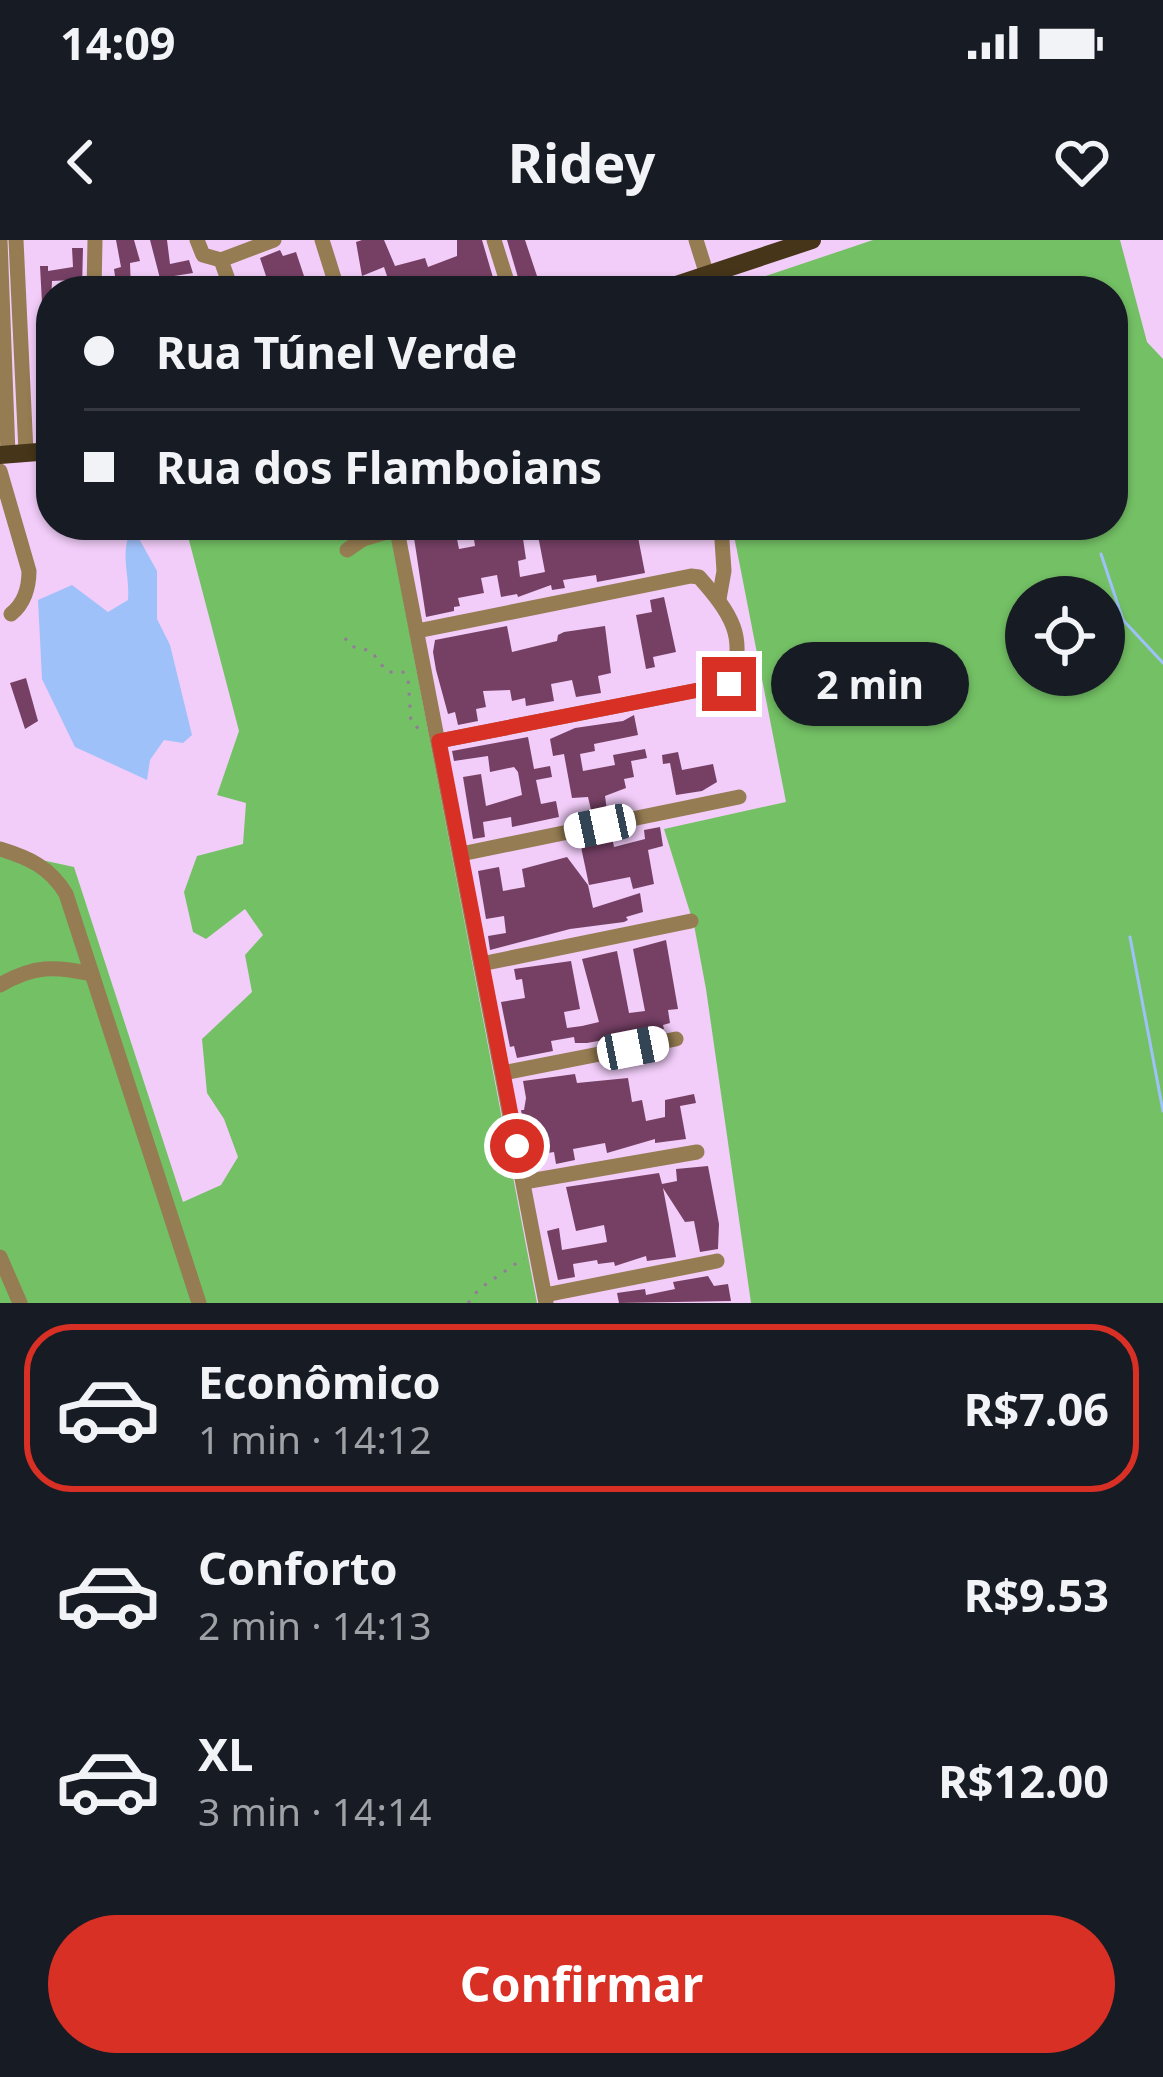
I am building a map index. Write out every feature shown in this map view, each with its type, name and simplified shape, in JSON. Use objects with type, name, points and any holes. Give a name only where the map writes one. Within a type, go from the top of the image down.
[{"type":"main road","points":[[707,275],[812,240]]},
{"type":"street","points":[[0,240],[9,458],[29,571],[20,608],[11,614]]},
{"type":"street","points":[[9,458],[16,240]]},
{"type":"street","points":[[94,276],[95,240]]},
{"type":"street","points":[[197,240],[202,255],[221,260],[274,240]]},
{"type":"street","points":[[322,240],[333,276]]},
{"type":"street","points":[[494,240],[505,276]]},
{"type":"street","points":[[696,240],[707,275]]},
{"type":"street","points":[[221,260],[227,276]]},
{"type":"street","points":[[347,550],[360,540]]},
{"type":"street","points":[[400,540],[546,1299],[718,1261]]},
{"type":"street","points":[[719,599],[724,572],[722,540]]},
{"type":"street","points":[[417,631],[691,576],[699,577],[719,599],[737,633],[739,660],[729,684],[438,737]]},
{"type":"street","points":[[461,854],[739,797]]},
{"type":"street","points":[[0,849],[32,859],[56,877],[66,894],[199,1303]]},
{"type":"street","points":[[481,964],[691,921]]},
{"type":"street","points":[[0,985],[35,968],[56,966],[92,974]]},
{"type":"street","points":[[502,1073],[676,1039]]},
{"type":"street","points":[[524,1182],[697,1152]]},
{"type":"street","points":[[0,1257],[20,1303]]},
{"type":"path","points":[[345,638],[350,646],[371,651],[387,672],[403,672],[408,678],[411,722],[416,730],[438,737]]},
{"type":"path","points":[[468,1303],[478,1289],[537,1253]]},
{"type":"green space","points":[[873,240],[1120,240],[1147,342],[1163,359],[1163,1303],[751,1303],[706,989],[694,925],[664,829],[786,802],[735,540],[1128,540],[1128,276],[766,276]]},
{"type":"green space","points":[[189,540],[392,540],[537,1303],[0,1303],[0,851],[74,867],[183,1202],[221,1185],[238,1157],[224,1119],[207,1093],[202,1039],[252,992],[245,955],[263,935],[245,909],[206,939],[193,932],[184,892],[197,856],[243,844],[246,803],[217,795],[239,731]]},
{"type":"water","points":[[128,540],[140,540],[157,571],[157,619],[170,645],[192,735],[183,743],[164,740],[150,760],[147,780],[75,747],[42,679],[38,600],[72,585],[108,612],[128,600]]},
{"type":"building","points":[[116,240],[134,240],[140,261],[130,263],[130,276],[115,276],[114,269],[121,267]]},
{"type":"building","points":[[150,240],[167,240],[170,264],[189,260],[193,273],[159,276]]},
{"type":"building","points":[[384,240],[395,266],[425,258],[428,267],[457,256],[457,240],[482,240],[493,276],[387,276],[384,267],[362,276],[356,242]]},
{"type":"building","points":[[507,240],[525,240],[537,276],[518,276]]},
{"type":"building","points":[[72,248],[83,248],[82,276],[41,276],[40,266],[48,266],[48,271],[73,267]]},
{"type":"building","points":[[280,250],[283,256],[296,252],[304,276],[266,276],[260,258]]},
{"type":"building","points":[[414,540],[457,540],[459,549],[475,546],[474,540],[523,540],[526,559],[518,561],[520,577],[545,572],[539,540],[639,540],[645,573],[597,582],[596,575],[563,580],[565,588],[552,590],[551,585],[518,597],[501,597],[497,575],[481,578],[484,593],[458,598],[460,606],[454,611],[426,617]]},
{"type":"building","points":[[664,597],[676,652],[653,657],[655,667],[646,669],[636,615],[652,612],[650,600]]},
{"type":"building","points":[[507,626],[512,652],[557,641],[564,632],[605,626],[611,673],[598,676],[601,693],[576,697],[572,680],[551,684],[554,701],[526,706],[525,698],[512,701],[510,690],[483,691],[486,707],[476,709],[478,721],[458,725],[455,712],[448,714],[436,670],[435,640]]},
{"type":"building","points":[[26,678],[38,721],[25,729],[10,683]]},
{"type":"building","points":[[634,715],[638,735],[594,744],[595,751],[580,754],[583,771],[615,765],[613,755],[645,749],[647,758],[631,761],[634,777],[624,779],[626,788],[605,796],[607,811],[592,814],[588,797],[572,798],[564,754],[553,756],[550,739],[575,728]]},
{"type":"building","points":[[528,737],[534,769],[550,766],[552,777],[536,780],[541,804],[556,801],[559,817],[512,827],[511,817],[483,822],[485,837],[473,839],[463,777],[481,774],[486,806],[522,795],[518,772],[514,767],[490,772],[488,756],[454,761],[452,751]]},
{"type":"building","points":[[678,752],[682,770],[713,764],[717,782],[702,791],[676,795],[670,763],[663,764],[662,755]]},
{"type":"building","points":[[660,827],[663,846],[648,850],[654,884],[633,889],[630,877],[589,885],[580,842],[612,837],[614,847],[645,839],[644,830]]},
{"type":"building","points":[[567,857],[588,885],[593,908],[640,893],[643,912],[624,922],[570,929],[490,950],[488,936],[506,933],[504,916],[486,919],[478,871],[499,867],[503,891],[525,887],[522,869]]},
{"type":"building","points":[[666,940],[678,1009],[668,1010],[670,1023],[664,1029],[587,1043],[575,1043],[574,1037],[551,1041],[553,1051],[517,1058],[514,1046],[510,1047],[501,1002],[525,998],[522,979],[516,980],[514,969],[571,961],[580,1009],[564,1012],[567,1028],[582,1026],[599,1022],[582,959],[617,951],[629,1013],[645,1011],[633,949]]},
{"type":"building","points":[[575,1074],[577,1083],[628,1078],[632,1102],[642,1100],[646,1121],[665,1117],[665,1100],[694,1094],[696,1103],[680,1106],[686,1139],[655,1143],[655,1139],[607,1153],[605,1143],[573,1149],[575,1160],[556,1164],[554,1152],[530,1156],[521,1110],[526,1098],[523,1081]]},
{"type":"building","points":[[708,1166],[719,1224],[718,1249],[700,1252],[694,1221],[685,1222],[663,1188],[676,1257],[647,1261],[646,1256],[615,1266],[597,1260],[573,1264],[575,1277],[558,1280],[547,1231],[559,1228],[562,1250],[607,1242],[604,1225],[576,1231],[566,1187],[659,1173],[662,1184],[677,1181],[676,1169]]},
{"type":"building","points":[[708,1276],[714,1286],[728,1284],[731,1301],[619,1303],[617,1293],[645,1289],[646,1295],[675,1289],[673,1282]]},
{"type":"waterway","points":[[1101,554],[1123,620],[1163,663]]},
{"type":"waterway","points":[[1130,937],[1163,1111]]},
{"type":"route","points":[[517,1146],[439,741],[729,684]]}]
